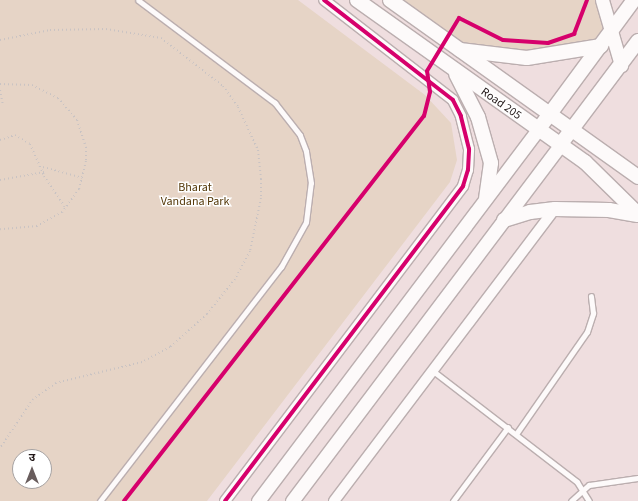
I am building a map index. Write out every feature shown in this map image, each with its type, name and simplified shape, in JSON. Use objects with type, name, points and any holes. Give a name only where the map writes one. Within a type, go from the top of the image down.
[{"type":"main road","name":"Road 205","points":[[357,0],[585,162],[638,214]]},
{"type":"main road","name":"Road 205","points":[[390,0],[573,129],[638,177]]},
{"type":"main road","points":[[538,130],[611,33],[628,3]]},
{"type":"main road","points":[[560,145],[638,41]]},
{"type":"main road","points":[[458,49],[527,58],[601,46]]},
{"type":"main road","points":[[455,71],[478,117],[491,163],[486,198]]},
{"type":"main road","points":[[504,220],[555,209],[638,214]]},
{"type":"street","points":[[225,501],[463,186],[468,170],[469,149],[461,116],[453,100],[324,0]]},
{"type":"street","points":[[602,0],[621,65]]},
{"type":"street","points":[[258,501],[538,130]]},
{"type":"street","points":[[292,501],[560,145]]},
{"type":"street","points":[[334,501],[555,209]]},
{"type":"lane","points":[[100,501],[281,267],[306,222],[310,190],[310,168],[302,141],[275,103],[138,0]]},
{"type":"lane","points":[[516,434],[587,332],[593,313],[591,296]]},
{"type":"lane","points":[[433,371],[508,427],[583,488],[589,501]]},
{"type":"lane","points":[[453,501],[508,427]]},
{"type":"lane","points":[[571,501],[583,488],[638,478]]},
{"type":"path","points":[[0,40],[50,30],[106,30],[161,38],[222,86],[238,107],[258,150],[261,198],[250,251],[235,279],[207,314],[170,347],[142,362],[56,383],[33,399],[0,448]]},
{"type":"path","points":[[0,84],[32,85],[58,98],[77,120],[86,147],[83,178],[65,208],[37,226],[0,229]]},
{"type":"path","points":[[0,90],[3,106]]},
{"type":"path","points":[[0,140],[15,135],[24,140],[43,168],[65,208]]},
{"type":"path","points":[[43,168],[83,178]]},
{"type":"path","points":[[0,180],[44,172]]},
{"type":"green space","name":"Bharat Vandana Park","points":[[0,0],[298,0],[425,95],[451,123],[457,160],[450,182],[207,501],[0,501]]},
{"type":"green space","points":[[395,0],[602,0],[611,33],[569,53],[457,49]]},
{"type":"cycle path","points":[[225,501],[463,186],[468,170],[469,149],[461,116],[453,100],[324,0]]},
{"type":"cycle path","points":[[124,501],[424,116],[430,92],[427,71],[459,18],[503,40],[548,43],[574,34],[587,0]]}]
